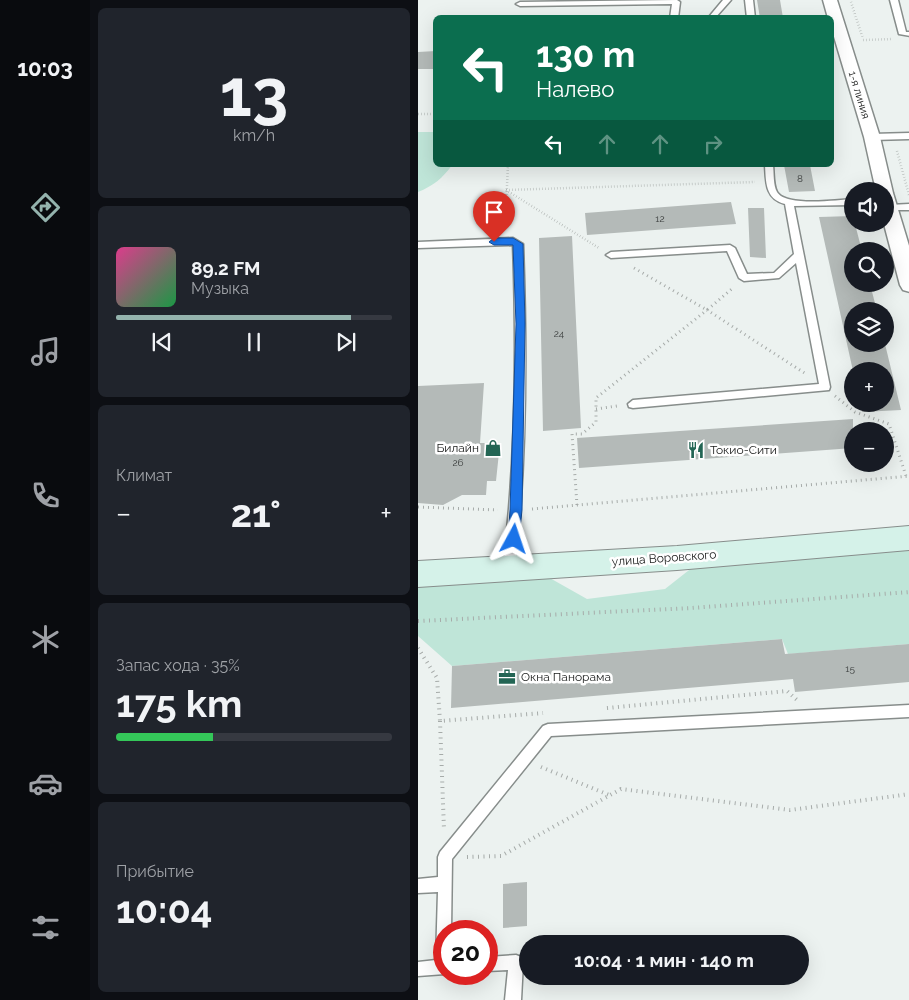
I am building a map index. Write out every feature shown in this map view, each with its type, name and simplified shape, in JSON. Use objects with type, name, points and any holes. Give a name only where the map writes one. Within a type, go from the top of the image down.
[{"type":"street","name":"1-я линия","points":[[830,0],[872,136],[882,182]]},
{"type":"street","name":"1-я линия","points":[[894,228],[910,285]]},
{"type":"street","points":[[418,558],[511,561],[910,523]]},
{"type":"street","name":"улица Воровского","points":[[418,574],[511,561],[687,557],[910,538]]},
{"type":"lane","points":[[714,15],[727,0]]},
{"type":"lane","points":[[748,0],[750,15]]},
{"type":"lane","points":[[894,0],[903,34],[910,34]]},
{"type":"lane","points":[[520,4],[676,2],[674,15]]},
{"type":"lane","points":[[872,136],[910,136]]},
{"type":"lane","points":[[769,167],[775,197],[789,204],[844,202]]},
{"type":"lane","points":[[894,202],[910,207]]},
{"type":"lane","points":[[633,404],[825,387],[789,204]]},
{"type":"lane","points":[[418,245],[513,241],[518,244],[520,324],[516,510],[511,561]]},
{"type":"lane","points":[[611,255],[730,248],[744,278],[776,276],[799,255]]},
{"type":"lane","points":[[445,920],[445,857],[548,730],[910,711]]},
{"type":"lane","points":[[418,886],[445,884]]},
{"type":"lane","points":[[498,963],[516,962],[513,1000]]},
{"type":"lane","points":[[418,970],[433,968]]},
{"type":"path","points":[[863,40],[900,39]]},
{"type":"path","points":[[418,114],[433,114]]},
{"type":"path","points":[[505,231],[508,167]]},
{"type":"path","points":[[506,190],[771,182]]},
{"type":"path","points":[[596,409],[633,404]]},
{"type":"path","points":[[418,507],[516,510],[910,476]]},
{"type":"path","points":[[418,621],[691,608],[910,592]]},
{"type":"path","points":[[418,648],[437,678],[445,857],[502,856],[621,789],[790,810],[910,794]]},
{"type":"path","points":[[598,709],[787,691],[799,701]]},
{"type":"path","points":[[440,721],[548,712]]},
{"type":"path","points":[[525,760],[609,796]]},
{"type":"green space","points":[[418,132],[433,132],[433,167],[450,167],[437,181],[418,192]]},
{"type":"green space","points":[[909,550],[909,644],[788,654],[782,639],[452,666],[418,636],[418,587],[548,577],[587,599],[665,589],[698,563]]},
{"type":"building","points":[[757,0],[780,0],[782,15],[760,15]]},
{"type":"building","points":[[433,51],[433,69],[418,69],[418,52]]},
{"type":"building","points":[[784,167],[810,167],[815,191],[789,192]]},
{"type":"building","points":[[731,202],[736,224],[587,235],[585,213]]},
{"type":"building","points":[[748,208],[764,208],[766,258],[750,257]]},
{"type":"building","points":[[844,216],[844,232],[857,232],[860,242],[844,242],[844,292],[872,292],[875,302],[844,302],[844,330],[819,217]]},
{"type":"building","points":[[572,236],[581,428],[543,431],[539,238]]},
{"type":"building","points":[[849,352],[887,352],[889,362],[851,362]]},
{"type":"building","points":[[894,381],[901,410],[894,410]]},
{"type":"building","points":[[484,383],[480,443],[500,443],[496,481],[487,481],[486,495],[462,495],[443,505],[418,503],[418,386]]},
{"type":"building","points":[[853,419],[853,422],[844,422],[844,449],[579,468],[577,438]]},
{"type":"building","points":[[782,639],[785,654],[910,644],[910,682],[795,692],[793,679],[451,708],[452,666]]},
{"type":"building","points":[[527,882],[527,926],[503,928],[503,884]]},
{"type":"place","name":"Билайн","points":[[493,448]]},
{"type":"place","name":"Токио-Сити","points":[[696,450]]},
{"type":"place","name":"Окна Панорама","points":[[507,677]]},
{"type":"route","points":[[494,242],[513,241],[518,244],[520,324],[514,539]]}]
